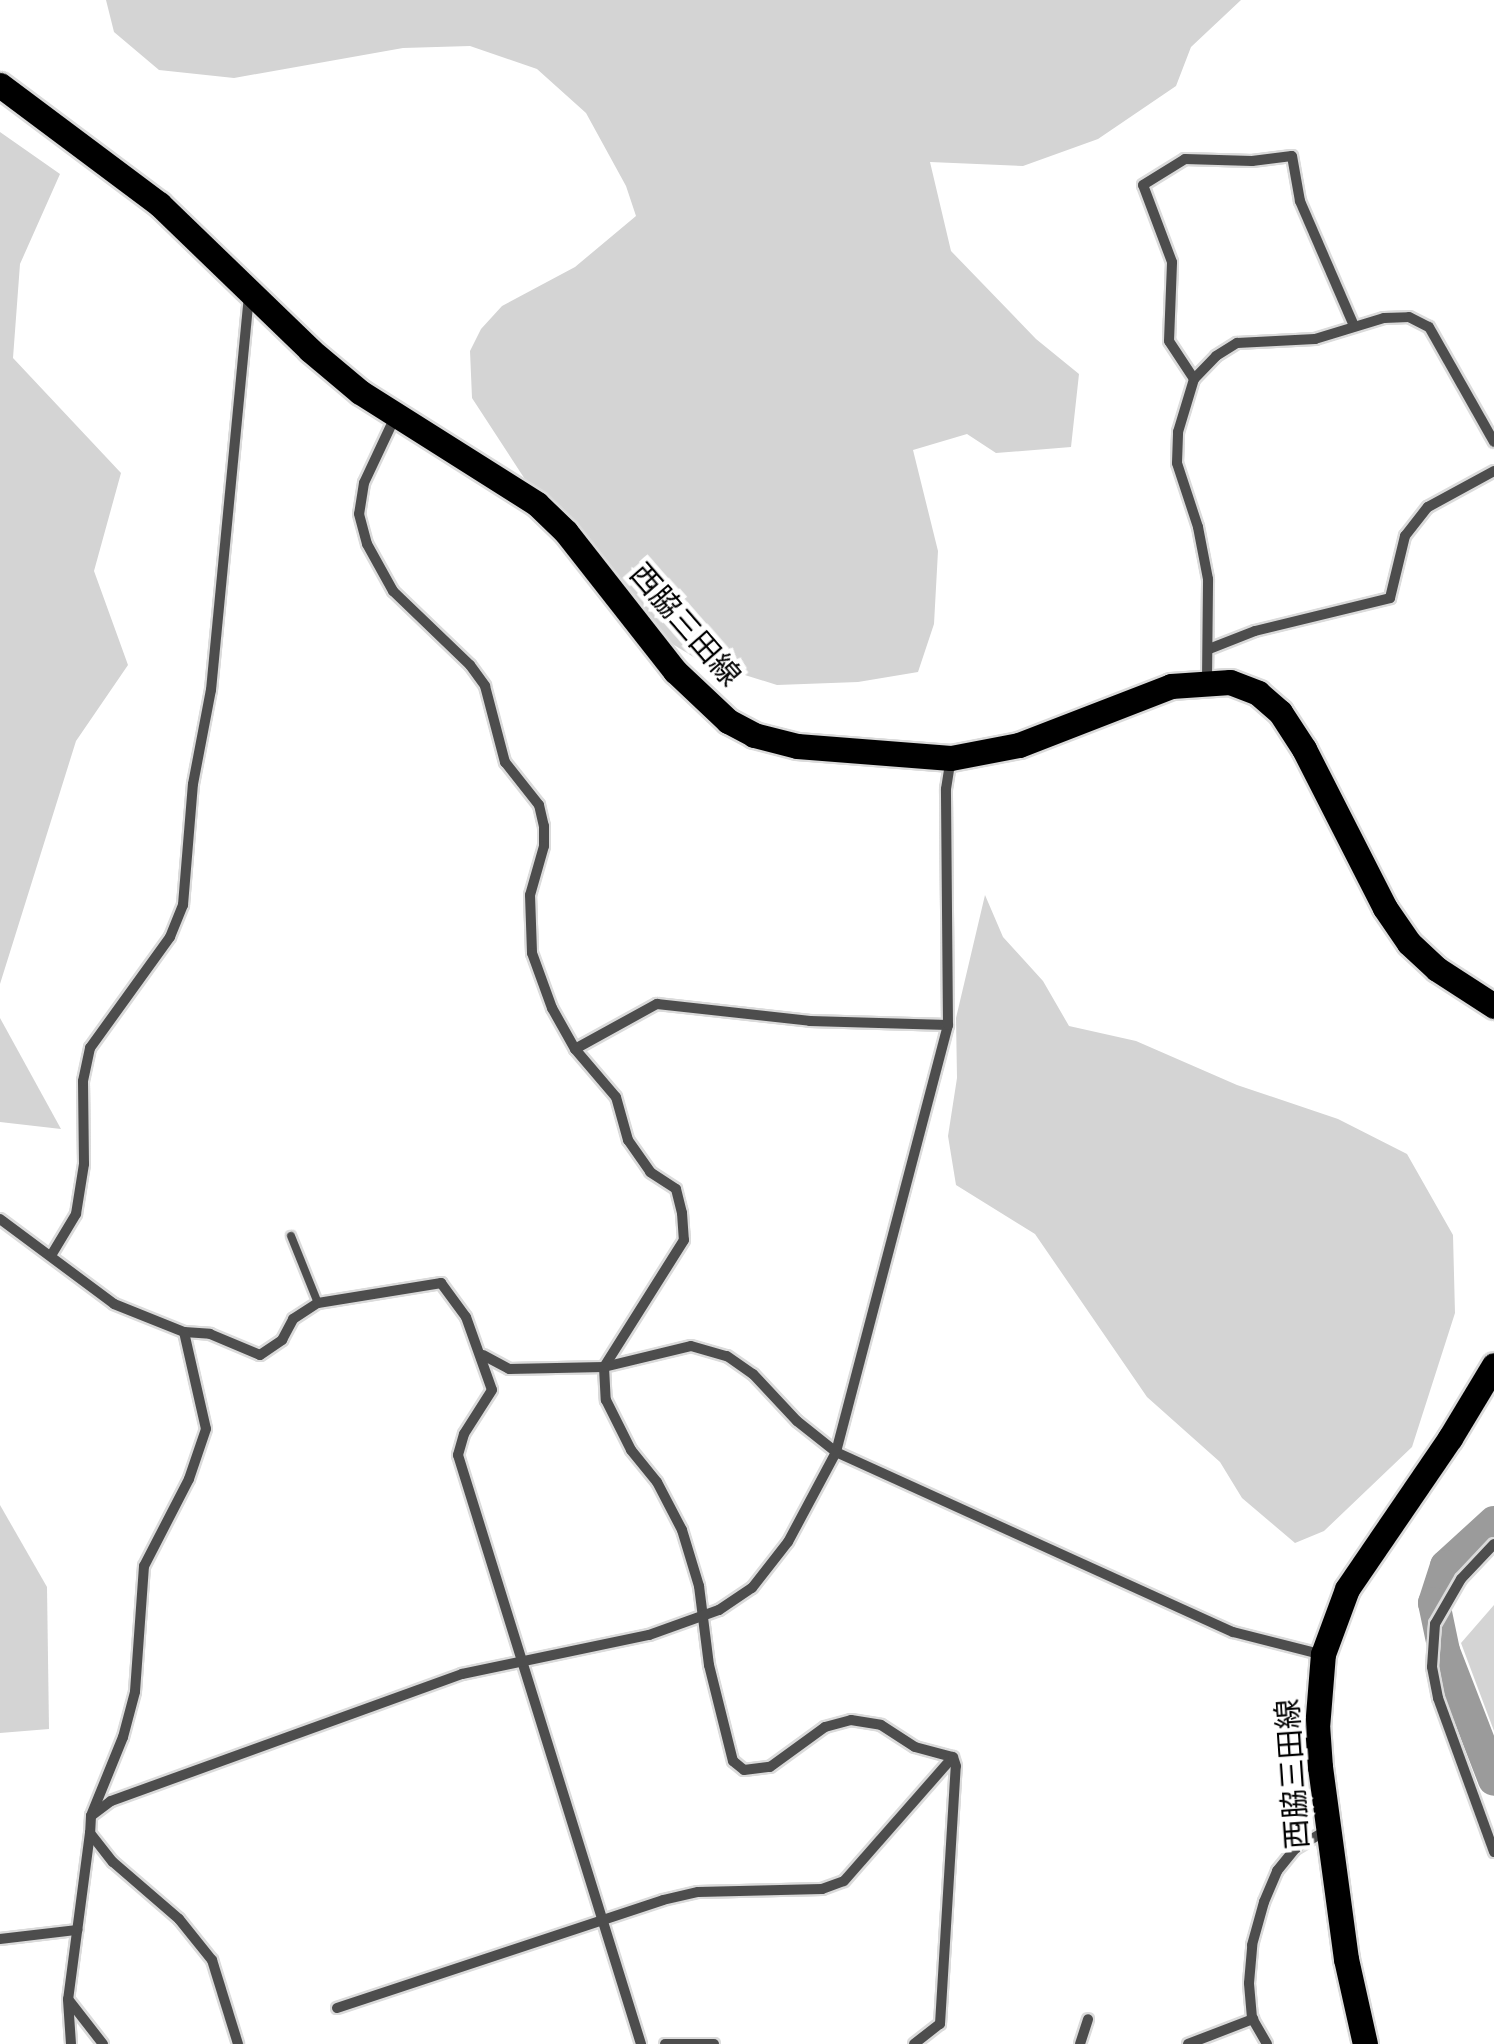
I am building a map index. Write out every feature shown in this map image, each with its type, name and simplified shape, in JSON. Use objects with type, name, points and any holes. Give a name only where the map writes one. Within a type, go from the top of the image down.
[{"type":"main road","name":"西脇三田線","points":[[0,85],[159,204],[310,350],[396,416],[537,504],[566,532],[675,671],[728,721],[754,735],[797,746],[951,758],[1019,745],[1171,686],[1207,680],[1230,682],[1258,694],[1280,712],[1304,749],[1385,908],[1409,943],[1437,969],[1494,1006]]},
{"type":"main road","name":"西脇三田線","points":[[1365,2044],[1346,1959],[1317,1728],[1323,1654],[1346,1589],[1450,1438],[1494,1365]]},
{"type":"street","points":[[1194,379],[1169,341],[1172,262],[1143,185],[1186,159],[1208,156],[1252,162],[1292,156],[1300,201],[1354,326]]},
{"type":"street","points":[[52,1254],[76,1214],[84,1164],[83,1081],[90,1048],[170,937],[183,905],[193,784],[211,690],[250,289]]},
{"type":"street","points":[[1207,680],[1208,579],[1198,527],[1177,464],[1178,432],[1194,379],[1216,356],[1237,342],[1315,339],[1354,326],[1409,318],[1429,327],[1494,442]]},
{"type":"street","points":[[396,416],[364,483],[359,514],[367,544],[393,590],[470,666],[485,686],[506,762],[539,806],[544,846],[530,895],[532,953],[552,1008],[575,1049],[616,1098],[628,1140],[650,1172],[676,1190],[682,1213],[684,1240],[604,1367],[606,1400],[630,1450],[657,1482],[682,1530],[702,1616],[708,1665],[732,1761],[744,1770],[770,1767],[825,1727],[852,1720],[881,1724],[915,1747],[953,1757]]},
{"type":"street","points":[[1209,649],[1270,627],[1390,598],[1405,536],[1428,507],[1494,471]]},
{"type":"street","points":[[91,1816],[112,1801],[462,1674],[650,1636],[702,1616],[752,1588],[788,1542],[836,1452],[948,1025],[946,789],[951,758]]},
{"type":"street","points":[[575,1049],[656,1004],[810,1021],[948,1025]]},
{"type":"street","points":[[0,1219],[52,1254],[114,1304],[184,1332],[210,1334],[260,1355],[282,1340],[293,1319],[318,1304],[441,1282],[466,1317],[483,1355],[492,1390],[464,1434],[458,1454],[641,2044]]},
{"type":"street","points":[[72,2044],[68,1999],[91,1816],[124,1737],[136,1692],[144,1566],[189,1479],[206,1429],[184,1332]]},
{"type":"street","points":[[483,1355],[509,1370],[604,1367],[692,1346],[726,1356],[753,1374],[797,1421],[836,1452],[1233,1632],[1323,1654]]},
{"type":"street","points":[[1494,1544],[1461,1579],[1436,1624],[1432,1666],[1438,1698],[1494,1852]]},
{"type":"street","points":[[338,2008],[698,1892],[822,1888],[844,1880],[953,1757]]},
{"type":"street","points":[[914,2044],[940,2024],[956,1766],[953,1757]]},
{"type":"street","points":[[1267,2044],[1253,2019],[1249,1983],[1252,1944],[1278,1871],[1295,1849],[1328,1829]]},
{"type":"street","points":[[90,1833],[113,1862],[179,1920],[212,1960],[238,2044]]},
{"type":"street","points":[[0,1939],[77,1930]]},
{"type":"street","points":[[68,1999],[103,2044]]},
{"type":"street","points":[[1080,2044],[1088,2018]]},
{"type":"street","points":[[1188,2044],[1253,2019]]},
{"type":"street","points":[[927,2034],[936,2044]]},
{"type":"street","points":[[678,2042],[691,2044]]},
{"type":"street","points":[[665,2044],[714,2044]]},
{"type":"lane","points":[[291,1236],[318,1304]]},
{"type":"shaded area","points":[[106,0],[1241,0],[1191,47],[1176,86],[1098,139],[1023,166],[930,162],[951,251],[1036,339],[1079,374],[1071,447],[996,453],[967,434],[913,450],[938,551],[934,624],[918,672],[858,682],[777,685],[700,661],[645,627],[547,513],[472,398],[470,351],[481,329],[502,306],[575,267],[636,216],[626,186],[586,113],[537,69],[470,46],[403,48],[234,78],[159,70],[114,32]]},
{"type":"shaded area","points":[[0,132],[60,174],[20,264],[13,358],[121,473],[94,571],[128,665],[76,741],[0,984]]},
{"type":"shaded area","points":[[985,895],[1003,937],[1043,981],[1069,1026],[1136,1041],[1237,1085],[1338,1119],[1407,1154],[1453,1235],[1455,1313],[1412,1447],[1324,1531],[1295,1543],[1242,1498],[1220,1462],[1147,1397],[1035,1234],[956,1185],[948,1136],[957,1078],[956,1018]]},
{"type":"shaded area","points":[[0,1018],[61,1129],[0,1122]]},
{"type":"shaded area","points":[[0,1505],[47,1587],[49,1729],[0,1733]]},
{"type":"shaded area","points":[[1494,1605],[1494,1731],[1461,1643]]},
{"type":"waterway","points":[[1494,1522],[1446,1566],[1434,1603],[1444,1651],[1494,1780]]}]
